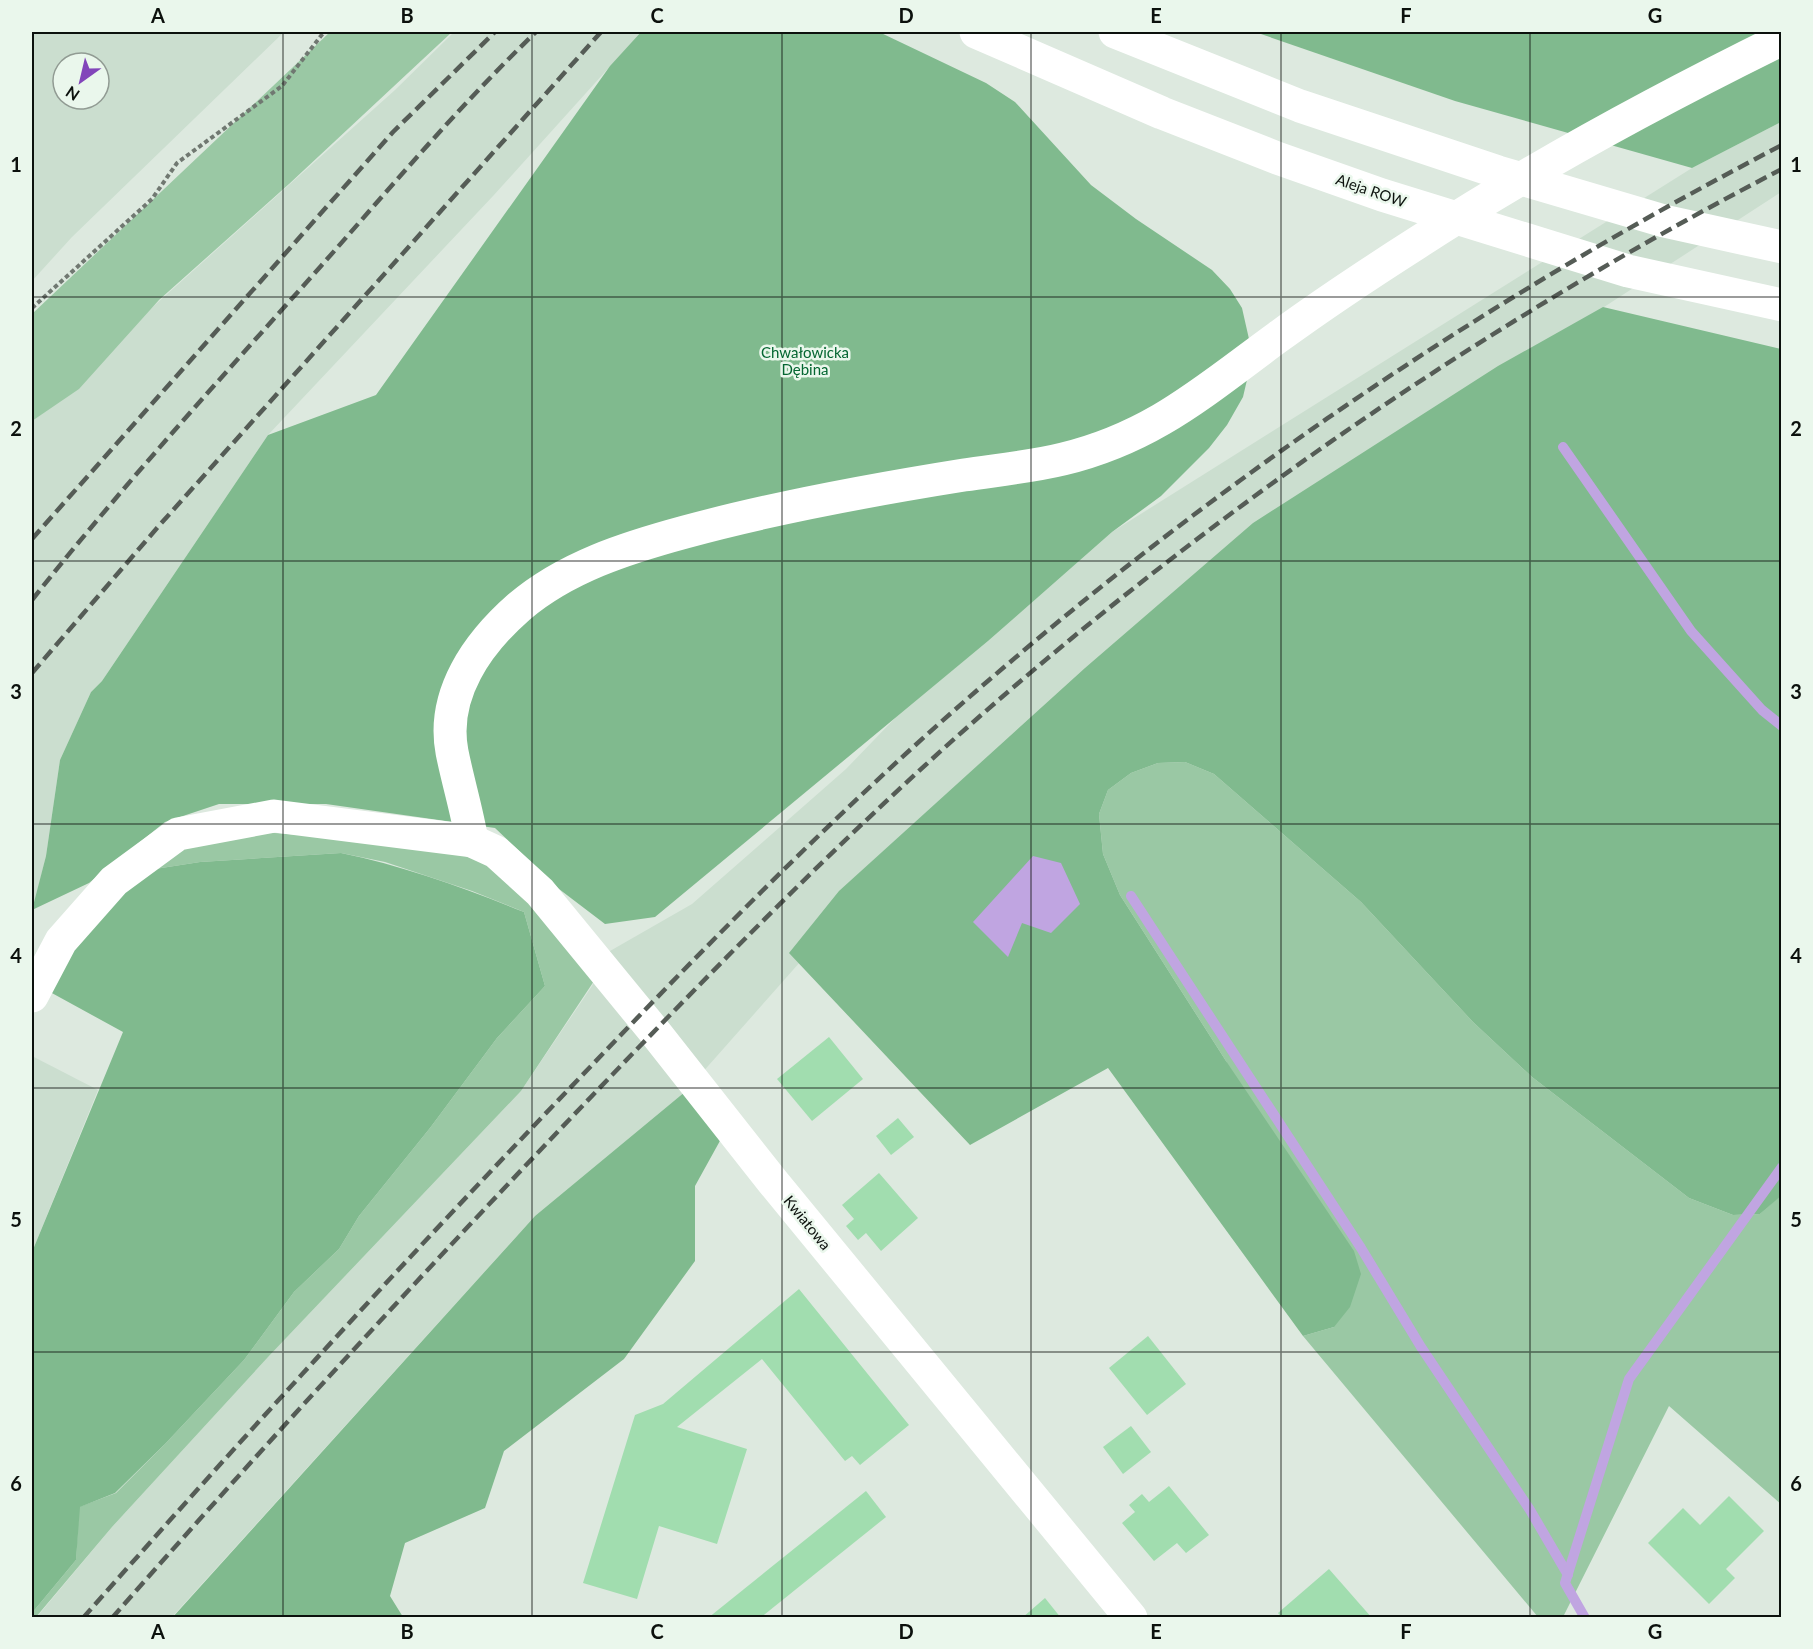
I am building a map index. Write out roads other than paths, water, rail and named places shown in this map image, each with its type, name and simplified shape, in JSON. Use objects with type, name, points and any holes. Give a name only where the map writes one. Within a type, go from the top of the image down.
[{"type":"main road","name":"Aleja ROW","points":[[976,32],[1162,113],[1382,195],[1628,271],[1782,305]]},
{"type":"main road","points":[[1115,32],[1300,106],[1498,172],[1665,221],[1782,247]]},
{"type":"main road","points":[[472,841],[465,796],[451,748],[451,724],[456,690],[476,655],[508,618],[566,574],[638,545],[719,523],[831,499],[1066,459],[1144,430],[1185,408],[1296,324],[1388,262],[1536,169],[1659,100],[1782,39]]},
{"type":"main road","name":"Kwiatowa","points":[[32,996],[61,941],[114,881],[178,834],[274,816],[472,841],[496,852],[540,892],[654,1031],[772,1182],[1131,1617]]},
{"type":"waterway","points":[[1563,447],[1691,631],[1762,710],[1782,726]]},
{"type":"waterway","points":[[1131,896],[1361,1248],[1421,1347],[1530,1510],[1568,1575]]},
{"type":"waterway","points":[[1585,1618],[1565,1583],[1629,1379],[1782,1167]]},
{"type":"railway","points":[[32,539],[393,132],[495,32]]},
{"type":"railway","points":[[32,600],[210,390],[453,117],[536,32]]},
{"type":"railway","points":[[32,673],[157,528],[601,32]]},
{"type":"railway","points":[[83,1618],[462,1201],[592,1065],[692,961],[847,808],[954,710],[1099,589],[1191,517],[1380,382],[1578,258],[1782,145]]},
{"type":"railway","points":[[112,1618],[359,1344],[612,1075],[864,822],[1023,679],[1111,606],[1202,536],[1294,468],[1388,403],[1581,280],[1782,169]]},
{"type":"park label","name":"Chwałowicka Dębina","points":[[805,362]]}]
